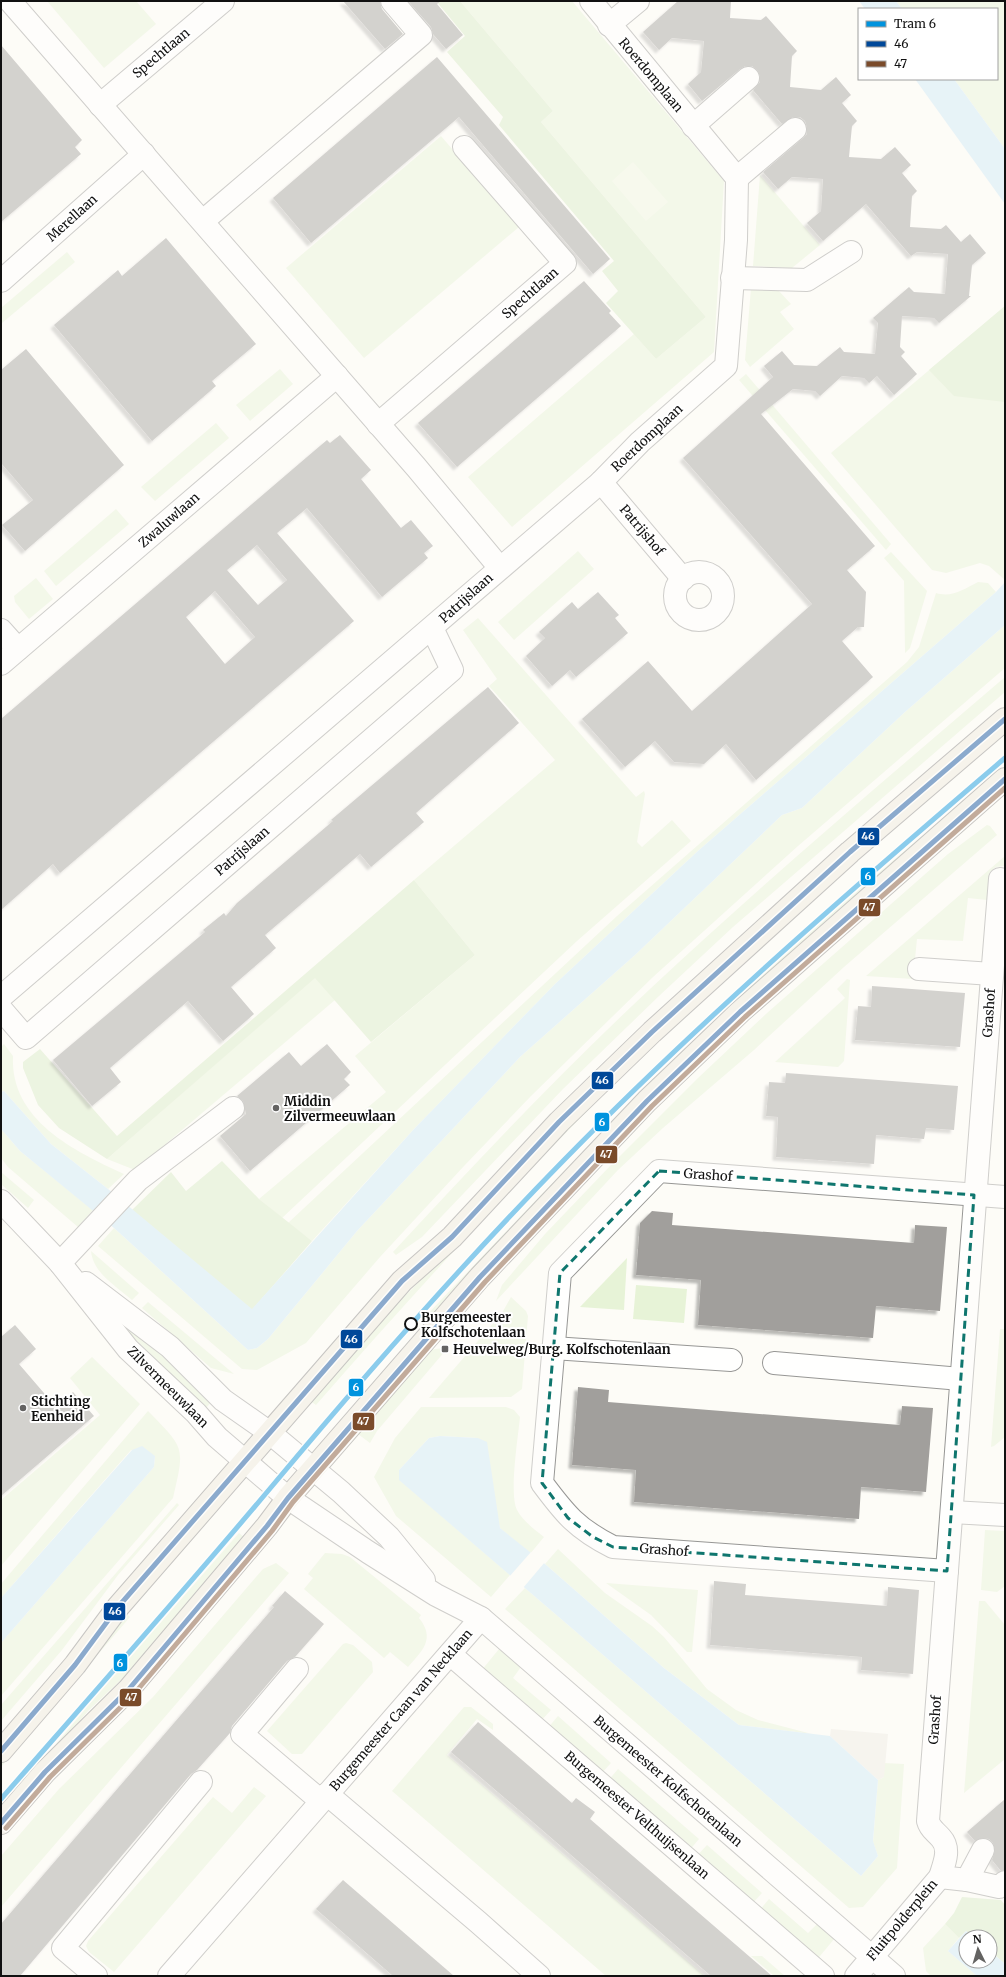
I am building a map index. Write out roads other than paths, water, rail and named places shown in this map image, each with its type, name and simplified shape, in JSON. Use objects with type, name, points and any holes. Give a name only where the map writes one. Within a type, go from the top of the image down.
[{"type":"main road","points":[[1,1751],[75,1665],[118,1607],[402,1281],[452,1237],[576,1106],[652,1032],[839,863],[1005,719]]},
{"type":"main road","points":[[1,1823],[45,1772],[129,1689],[267,1526],[288,1498],[314,1470],[480,1277],[647,1101],[740,1012],[1005,778]]},
{"type":"street","points":[[10,1],[337,376],[500,568]]},
{"type":"street","name":"Spechtlaan","points":[[100,105],[222,1]]},
{"type":"street","points":[[203,221],[421,35],[392,1]]},
{"type":"street","name":"Roerdomplaan","points":[[500,568],[601,482],[640,442],[726,366],[736,240],[737,178],[692,126],[591,1]]},
{"type":"street","name":"Roerdomplaan","points":[[609,25],[638,1]]},
{"type":"street","name":"Roerdomplaan","points":[[692,126],[748,78]]},
{"type":"street","points":[[737,178],[794,128]]},
{"type":"street","name":"Spechtlaan","points":[[378,424],[565,263],[464,147]]},
{"type":"street","name":"Merellaan","points":[[1,281],[144,154]]},
{"type":"street","points":[[732,278],[807,280],[851,252]]},
{"type":"street","name":"Zwaluwlaan","points":[[1,664],[337,376]]},
{"type":"street","name":"Patrijshof","points":[[601,482],[683,579]]},
{"type":"street","name":"Patrijslaan","points":[[1,997],[500,568]]},
{"type":"street","name":"Patrijslaan","points":[[1,1009],[26,1038],[452,670],[432,628]]},
{"type":"street","points":[[1,630],[18,649]]},
{"type":"street","name":"Grashof","points":[[942,1839],[930,1828],[928,1820],[952,1512],[974,1195],[992,974],[1002,879]]},
{"type":"street","points":[[919,969],[992,974]]},
{"type":"street","points":[[60,1263],[89,1234],[138,1180],[233,1108]]},
{"type":"street","name":"Grashof","points":[[947,1571],[613,1547],[593,1537],[568,1518],[542,1483],[560,1273],[659,1171],[974,1195]]},
{"type":"street","points":[[974,1195],[1005,1197]]},
{"type":"street","name":"Zilvermeeuwlaan","points":[[1,1201],[60,1263],[128,1350],[196,1413],[217,1437],[288,1498]]},
{"type":"street","name":"Zilvermeeuwlaan","points":[[60,1263],[170,1348],[223,1400],[270,1433],[314,1470]]},
{"type":"street","points":[[553,1348],[731,1360]]},
{"type":"street","points":[[774,1363],[961,1379]]},
{"type":"street","name":"Burgemeester Kolfschotenlaan","points":[[314,1470],[341,1492],[389,1537],[436,1595]]},
{"type":"street","name":"Burgemeester Kolfschotenlaan","points":[[288,1498],[436,1595],[481,1618],[894,1976]]},
{"type":"street","points":[[952,1512],[1005,1515]]},
{"type":"street","name":"Burgemeester Caan van Necklaan","points":[[169,1976],[481,1618]]},
{"type":"street","name":"Burgemeester Velthuijsenlaan","points":[[450,1654],[823,1976]]},
{"type":"street","name":"Burgemeester Caan van Necklaan","points":[[297,1669],[242,1734],[324,1798]]},
{"type":"street","points":[[96,1976],[63,1948],[201,1782]]},
{"type":"street","points":[[324,1798],[478,1922],[539,1976]]},
{"type":"street","name":"Fluitpolderplein","points":[[856,1976],[940,1877],[947,1858],[942,1839]]},
{"type":"street","points":[[968,1880],[983,1850]]},
{"type":"street","points":[[940,1877],[968,1880],[999,1887],[1005,1882]]},
{"type":"water","points":[[859,1],[896,1],[901,8],[864,8]]},
{"type":"water","points":[[916,80],[955,80],[1005,149],[1005,204]]},
{"type":"water","points":[[1005,582],[1005,625],[905,712],[802,808],[782,815],[635,955],[520,1057],[357,1231],[268,1339],[257,1348],[248,1350],[114,1228],[20,1151],[1,1129],[1,1092],[4,1091],[51,1144],[108,1189],[252,1309],[414,1129],[555,984],[699,850],[996,592]]},
{"type":"water","points":[[440,1436],[478,1438],[487,1442],[500,1528],[545,1564],[664,1668],[739,1725],[830,1736],[878,1780],[873,1841],[878,1856],[861,1876],[399,1480],[399,1470],[429,1438]]},
{"type":"water","points":[[142,1446],[155,1456],[154,1467],[1,1643],[1,1598],[132,1450]]},
{"type":"water","points":[[958,1940],[958,1960],[948,1951]]},
{"type":"water","points":[[998,1958],[1005,1964],[1005,1976],[977,1976],[969,1969],[998,1969]]},
{"type":"tram line","name":"6","points":[[1,1799],[172,1604],[343,1402],[452,1279],[526,1199],[670,1055],[725,1004],[836,904],[1005,758]]},
{"type":"place","name":"Middin Zilvermeeuwlaan","points":[[276,1108]]},
{"type":"place","name":"Burgemeester Kolfschotenlaan","points":[[411,1324]]},
{"type":"place","name":"Heuvelweg/Burg. Kolfschotenlaan","points":[[445,1349]]},
{"type":"place","name":"Stichting Eenheid","points":[[23,1408]]}]
